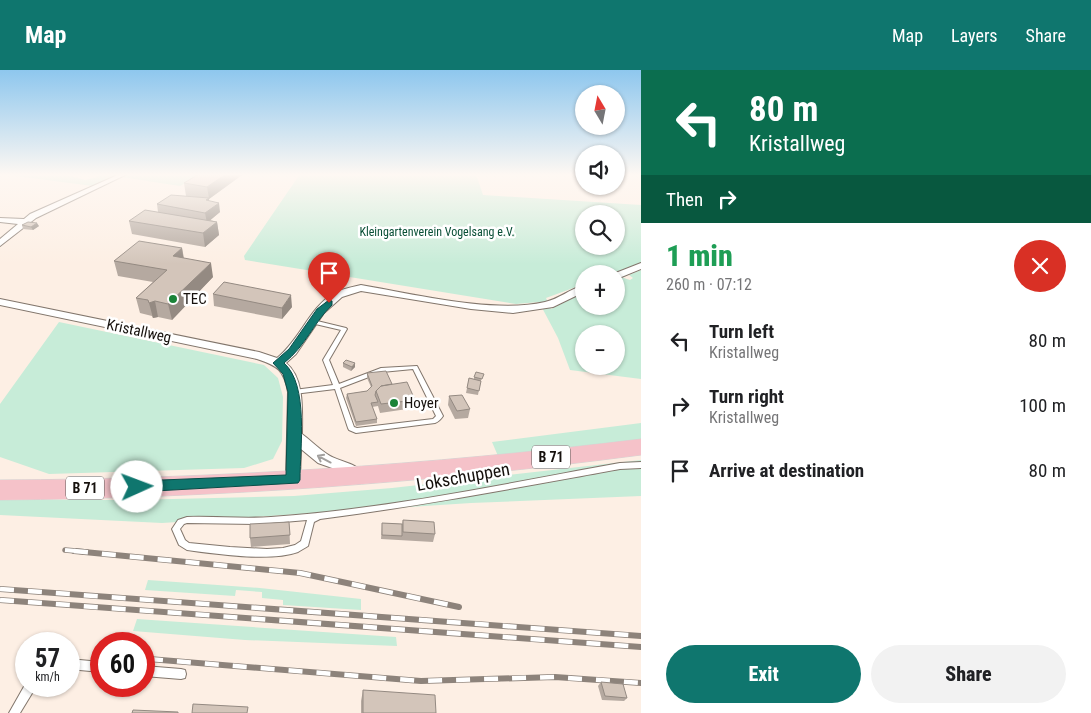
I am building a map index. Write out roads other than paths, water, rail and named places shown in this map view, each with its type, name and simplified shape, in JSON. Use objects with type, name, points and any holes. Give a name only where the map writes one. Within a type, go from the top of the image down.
[{"type":"main road","name":"B 71","points":[[0,490],[170,486],[293,480],[479,465],[641,447]]},
{"type":"street","points":[[0,243],[25,222],[62,204]]},
{"type":"street","points":[[0,220],[25,222]]},
{"type":"street","points":[[625,272],[641,266]]},
{"type":"street","points":[[293,480],[294,392],[288,372],[278,363],[292,352],[320,311],[338,294],[361,288],[471,306],[513,310],[549,305],[575,292]]},
{"type":"street","name":"Kristallweg","points":[[0,302],[259,356],[278,363]]},
{"type":"street","points":[[294,435],[322,459],[340,465],[357,475]]},
{"type":"lane","points":[[294,392],[337,387],[381,370],[415,366],[440,416],[435,420],[356,431],[350,428],[337,387],[326,360],[344,329],[313,322]]},
{"type":"lane","name":"Lokschuppen","points":[[319,515],[311,520],[307,540],[302,546],[290,551],[245,551],[187,546],[182,542],[176,529],[181,522],[187,520],[236,521],[319,515],[388,507],[620,466],[641,465]]},
{"type":"lane","points":[[155,672],[182,674]]},
{"type":"lane","points":[[14,713],[23,697]]},
{"type":"railway","points":[[65,550],[87,552]]},
{"type":"railway","points":[[74,551],[300,573],[459,607]]},
{"type":"railway","points":[[0,589],[641,636]]},
{"type":"railway","points":[[0,600],[641,647]]},
{"type":"railway","points":[[155,659],[421,681],[555,677],[641,683]]},
{"type":"place","name":"TEC","points":[[173,299]]},
{"type":"place","name":"Hoyer","points":[[394,403]]},
{"type":"park label","name":"Kleingartenverein Vogelsang e.V.","points":[[437,232]]}]
